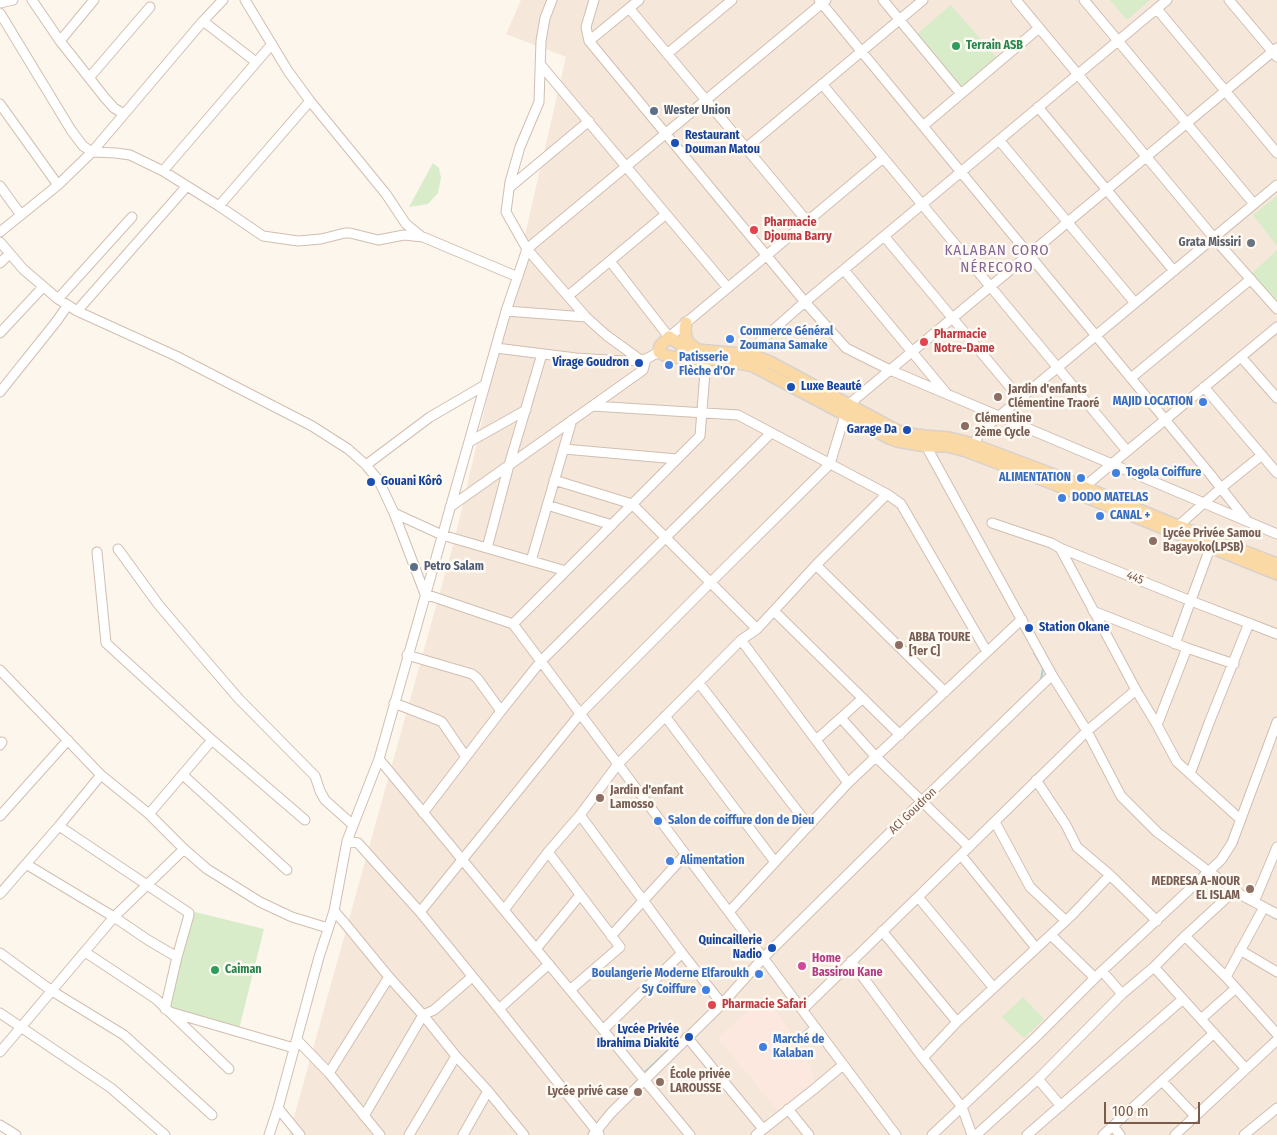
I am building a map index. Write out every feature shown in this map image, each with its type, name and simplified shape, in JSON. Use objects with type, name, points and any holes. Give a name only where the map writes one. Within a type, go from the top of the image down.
[{"type":"main road","points":[[686,323],[688,342],[697,350]]},
{"type":"main road","points":[[846,410],[770,362],[752,355],[697,350],[683,346],[669,337],[660,346],[659,352],[672,358],[738,362],[753,366],[846,410],[903,433],[925,441],[966,451],[1054,484],[1277,574]]},
{"type":"main road","points":[[925,441],[949,438],[974,445],[1277,564]]},
{"type":"street","points":[[0,3],[14,0]]},
{"type":"street","points":[[32,0],[60,41],[105,98],[114,108],[124,114]]},
{"type":"street","points":[[60,41],[94,0]]},
{"type":"street","points":[[0,232],[58,185],[92,152],[223,0]]},
{"type":"street","points":[[245,0],[288,71],[310,101],[386,194],[406,224],[422,237]]},
{"type":"street","points":[[552,0],[545,18],[541,41],[539,102],[520,147],[506,212],[527,249],[586,317],[606,335],[643,359]]},
{"type":"street","points":[[594,0],[586,27],[589,41],[805,302],[846,348],[949,396],[1277,534]]},
{"type":"street","points":[[589,41],[639,0]]},
{"type":"street","points":[[667,54],[732,0]]},
{"type":"street","points":[[883,0],[961,94]]},
{"type":"street","points":[[746,148],[923,0]]},
{"type":"street","points":[[1016,0],[1214,238],[1277,309]]},
{"type":"street","points":[[1084,0],[1254,204]]},
{"type":"street","points":[[746,354],[805,302],[1167,0]]},
{"type":"street","points":[[420,912],[580,714],[830,464],[846,410],[952,318],[1225,91],[1276,52],[1229,0]]},
{"type":"street","points":[[270,1135],[334,911],[347,840],[379,758],[506,311],[527,249],[822,1],[861,51],[1222,488],[1247,522]]},
{"type":"street","points":[[89,78],[150,7]]},
{"type":"street","points":[[629,8],[807,221]]},
{"type":"street","points":[[1157,9],[1277,153]]},
{"type":"street","points":[[0,13],[71,130],[83,146],[92,152],[130,155],[163,171],[263,236],[298,241],[320,239],[345,233],[378,240],[404,235],[422,237],[518,277]]},
{"type":"street","points":[[203,21],[256,62]]},
{"type":"street","points":[[923,126],[1039,28]]},
{"type":"street","points":[[163,171],[272,44]]},
{"type":"street","points":[[540,64],[728,288]]},
{"type":"street","points":[[822,84],[1127,451]]},
{"type":"street","points":[[219,206],[310,101]]},
{"type":"street","points":[[0,104],[58,185]]},
{"type":"street","points":[[1038,108],[1174,271]]},
{"type":"street","points":[[510,187],[589,121]]},
{"type":"street","points":[[999,140],[1135,303]]},
{"type":"street","points":[[610,261],[669,337],[883,158]]},
{"type":"street","points":[[974,445],[980,432],[1277,185]]},
{"type":"street","points":[[0,186],[21,215]]},
{"type":"street","points":[[77,311],[187,186]]},
{"type":"street","points":[[568,296],[666,214]]},
{"type":"street","points":[[58,298],[132,217]]},
{"type":"street","points":[[884,236],[1020,399]]},
{"type":"street","points":[[0,242],[23,269],[43,287],[77,311],[176,356],[312,426],[348,450],[366,465],[379,481],[394,513],[425,594]]},
{"type":"street","points":[[0,263],[9,254]]},
{"type":"street","points":[[844,270],[949,396]]},
{"type":"street","points":[[1131,378],[1251,279]]},
{"type":"street","points":[[0,334],[43,287]]},
{"type":"street","points":[[0,392],[68,305]]},
{"type":"street","points":[[506,311],[586,317]]},
{"type":"street","points":[[1084,487],[1277,327]]},
{"type":"street","points":[[496,348],[576,358],[624,360],[643,359],[659,352]]},
{"type":"street","points":[[487,548],[542,354]]},
{"type":"street","points":[[1242,356],[1277,398]]},
{"type":"street","points":[[450,507],[643,370],[643,359]]},
{"type":"street","points":[[513,624],[700,436],[706,359]]},
{"type":"street","points":[[366,465],[430,417],[485,384]]},
{"type":"street","points":[[1204,388],[1277,473]]},
{"type":"street","points":[[592,406],[702,412],[738,416],[887,494],[901,504],[987,652]]},
{"type":"street","points":[[469,442],[526,410]]},
{"type":"street","points":[[531,561],[572,420]]},
{"type":"street","points":[[423,813],[541,661],[771,433]]},
{"type":"street","points":[[925,441],[1052,675],[1087,731],[1122,796],[1157,832],[1234,891],[1264,907],[1276,911]]},
{"type":"street","points":[[564,448],[677,459]]},
{"type":"street","points":[[1178,526],[1262,455]]},
{"type":"street","points":[[554,480],[632,504],[757,629]]},
{"type":"street","points":[[504,910],[618,764],[741,640],[757,629],[816,565],[887,494]]},
{"type":"street","points":[[547,505],[612,525]]},
{"type":"street","points":[[394,513],[442,535],[566,571]]},
{"type":"street","points":[[1268,530],[1277,523]]},
{"type":"street","name":"445","points":[[992,524],[1051,543],[1191,601],[1277,634]]},
{"type":"street","points":[[1060,548],[1177,762],[1240,819]]},
{"type":"street","points":[[1175,644],[1210,548]]},
{"type":"street","points":[[118,549],[158,604],[202,656],[239,699],[315,776],[325,800],[353,825]]},
{"type":"street","points":[[97,552],[106,643],[212,740],[304,820]]},
{"type":"street","points":[[816,565],[945,692]]},
{"type":"street","points":[[425,594],[513,624],[896,1135]]},
{"type":"street","points":[[1093,610],[1175,644],[1234,664]]},
{"type":"street","points":[[774,611],[900,735]]},
{"type":"street","points":[[729,912],[848,783],[1022,619]]},
{"type":"street","points":[[1190,774],[1250,623]]},
{"type":"street","points":[[741,640],[848,783]]},
{"type":"street","points":[[1157,725],[1186,648]]},
{"type":"street","points":[[407,655],[472,674],[501,711]]},
{"type":"street","points":[[1,672],[102,775],[149,814],[207,869],[260,902],[292,916],[328,928]]},
{"type":"street","name":"ACI Goudron","points":[[596,1133],[687,1037],[722,1004],[764,958],[1052,675]]},
{"type":"street","points":[[698,683],[809,826]]},
{"type":"street","points":[[802,1010],[1087,731],[1136,690]]},
{"type":"street","points":[[816,740],[863,698]]},
{"type":"street","points":[[394,703],[442,722],[466,757]]},
{"type":"street","points":[[665,716],[775,862]]},
{"type":"street","points":[[841,718],[876,757],[969,847]]},
{"type":"street","points":[[932,1135],[1221,860],[1232,843],[1276,728]]},
{"type":"street","points":[[0,816],[68,740]]},
{"type":"street","points":[[149,814],[212,740]]},
{"type":"street","points":[[379,758],[690,1135]]},
{"type":"street","points":[[0,894],[102,775]]},
{"type":"street","points":[[183,775],[287,870]]},
{"type":"street","points":[[1036,780],[1066,825],[1077,847],[1110,875],[1157,921]]},
{"type":"street","points":[[580,815],[722,1004]]},
{"type":"street","points":[[995,822],[1030,887],[1066,921]]},
{"type":"street","points":[[59,826],[189,913],[166,1010]]},
{"type":"street","points":[[347,840],[358,843],[420,912],[596,1133]]},
{"type":"street","points":[[1254,902],[1277,847]]},
{"type":"street","points":[[0,1052],[114,917],[184,849]]},
{"type":"street","points":[[548,852],[620,947],[570,990]]},
{"type":"street","points":[[611,936],[685,855]]},
{"type":"street","points":[[960,855],[1036,948]]},
{"type":"street","points":[[26,864],[178,957]]},
{"type":"street","points":[[923,1058],[956,1022],[1066,921],[1110,875]]},
{"type":"street","points":[[976,1135],[1038,1079],[1122,994],[1154,967],[1234,891]]},
{"type":"street","points":[[536,948],[580,895]]},
{"type":"street","points":[[918,897],[993,987]]},
{"type":"street","points":[[1226,977],[1264,907]]},
{"type":"street","points":[[334,911],[389,977],[423,1014],[456,1056],[488,1091],[521,1134]]},
{"type":"street","points":[[882,931],[956,1022]]},
{"type":"street","points":[[1050,935],[1122,994]]},
{"type":"street","points":[[1186,936],[1277,1034]]},
{"type":"street","points":[[1240,950],[1277,972]]},
{"type":"street","points":[[85,952],[151,996],[229,1069]]},
{"type":"street","points":[[0,953],[52,991],[124,1035],[212,1115]]},
{"type":"street","points":[[603,1030],[682,953]]},
{"type":"street","points":[[851,962],[962,1107],[972,1135]]},
{"type":"street","points":[[499,1009],[550,964]]},
{"type":"street","points":[[1154,967],[1246,1069]]},
{"type":"street","points":[[329,1073],[389,977]]},
{"type":"street","points":[[364,1116],[423,1014],[434,1010],[472,978]]},
{"type":"street","points":[[1201,1019],[1236,988]]},
{"type":"street","points":[[1027,1135],[1183,998]]},
{"type":"street","points":[[166,1010],[295,1044],[329,1073],[380,1135]]},
{"type":"street","points":[[0,1013],[111,1088],[164,1135]]},
{"type":"street","points":[[804,1037],[816,1028]]},
{"type":"street","points":[[1103,1135],[1214,1033]]},
{"type":"street","points":[[687,1037],[759,1132],[843,1065]]},
{"type":"street","points":[[1175,1135],[1277,1040]]},
{"type":"street","points":[[409,1135],[456,1056]]},
{"type":"street","points":[[1038,1079],[1061,1106]]},
{"type":"street","points":[[1162,1081],[1195,1116]]},
{"type":"street","points":[[463,1135],[488,1091]]},
{"type":"street","points":[[278,1108],[300,1135]]},
{"type":"street","points":[[1244,1135],[1277,1108]]},
{"type":"street","points":[[788,1109],[809,1135]]},
{"type":"street","points":[[0,1125],[16,1135]]},
{"type":"street","points":[[1112,1126],[1120,1135]]},
{"type":"shaded area","points":[[521,0],[1277,0],[1277,1135],[289,1135],[455,538],[566,57],[506,34]]},
{"type":"shaded area","name":"Marché de Kalaban","points":[[767,997],[805,1055],[816,1083],[779,1112],[718,1038],[744,1014]]},
{"type":"green space","points":[[1110,0],[1150,0],[1127,20]]},
{"type":"green space","name":"Terrain ASB","points":[[951,5],[996,57],[961,87],[916,35]]},
{"type":"green space","points":[[433,163],[439,168],[441,178],[438,193],[428,204],[409,207]]},
{"type":"green space","points":[[1277,196],[1277,246],[1253,215]]},
{"type":"green space","points":[[1277,250],[1277,307],[1250,275]]},
{"type":"green space","name":"Caiman","points":[[191,911],[264,929],[239,1029],[167,1012]]},
{"type":"green space","points":[[1023,997],[1044,1019],[1024,1038],[1002,1017]]},
{"type":"waterway","points":[[1034,653],[1043,668],[1041,680]]},
{"type":"waterway","points":[[1220,889],[1226,893]]},
{"type":"waterway","points":[[1233,896],[1253,906]]},
{"type":"waterway","points":[[1264,912],[1277,919]]},
{"type":"waterway","points":[[644,1073],[684,1035]]},
{"type":"waterway","points":[[606,1113],[639,1079]]},
{"type":"place","name":"Terrain ASB","points":[[956,46]]},
{"type":"place","name":"Wester Union","points":[[654,111]]},
{"type":"place","name":"Restaurant Douman Matou","points":[[675,143]]},
{"type":"place","name":"Pharmacie Djouma Barry","points":[[754,230]]},
{"type":"place","name":"Grata Missiri","points":[[1251,243]]},
{"type":"place","name":"Commerce Général Zoumana Samake","points":[[730,339]]},
{"type":"place","name":"Pharmacie Notre-Dame","points":[[924,342]]},
{"type":"place","name":"Virage Goudron","points":[[639,363]]},
{"type":"place","name":"Patisserie Flèche d'Or","points":[[669,365]]},
{"type":"place","name":"Luxe Beauté","points":[[791,387]]},
{"type":"place","name":"Jardin d'enfants Clémentine Traoré","points":[[998,397]]},
{"type":"place","name":"MAJID LOCATION","points":[[1203,402]]},
{"type":"place","name":"Clémentine 2ème Cycle","points":[[965,426]]},
{"type":"place","name":"Garage Da","points":[[907,430]]},
{"type":"place","name":"Togola Coiffure","points":[[1116,473]]},
{"type":"place","name":"ALIMENTATION","points":[[1081,478]]},
{"type":"place","name":"Gouani Kôrô","points":[[371,482]]},
{"type":"place","name":"DODO MATELAS","points":[[1062,498]]},
{"type":"place","name":"CANAL +","points":[[1100,516]]},
{"type":"place","name":"Lycée Privée Samou Bagayoko(LPSB)","points":[[1153,541]]},
{"type":"place","name":"Petro Salam","points":[[414,567]]},
{"type":"place","name":"Station Okane","points":[[1029,628]]},
{"type":"place","name":"ABBA TOURE [1er C]","points":[[899,645]]},
{"type":"place","name":"Jardin d'enfant Lamosso","points":[[600,798]]},
{"type":"place","name":"Salon de coiffure don de Dieu","points":[[658,821]]},
{"type":"place","name":"Alimentation","points":[[670,861]]},
{"type":"place","name":"MEDRESA A-NOUR EL ISLAM","points":[[1250,889]]},
{"type":"place","name":"Quincaillerie Nadio","points":[[772,948]]},
{"type":"place","name":"Home Bassirou Kane","points":[[802,966]]},
{"type":"place","name":"Caiman","points":[[215,970]]},
{"type":"place","name":"Boulangerie Moderne Elfaroukh","points":[[759,974]]},
{"type":"place","name":"Sy Coiffure","points":[[706,990]]},
{"type":"place","name":"Pharmacie Safari","points":[[712,1005]]},
{"type":"place","name":"Lycée Privée Ibrahima Diakité","points":[[689,1037]]},
{"type":"place","name":"Marché de Kalaban","points":[[763,1047]]},
{"type":"place","name":"École privée LAROUSSE","points":[[660,1082]]},
{"type":"place","name":"Lycée privé case","points":[[638,1092]]},
{"type":"district","name":"KALABAN CORO NÉRECORO","points":[[997,260]]}]
